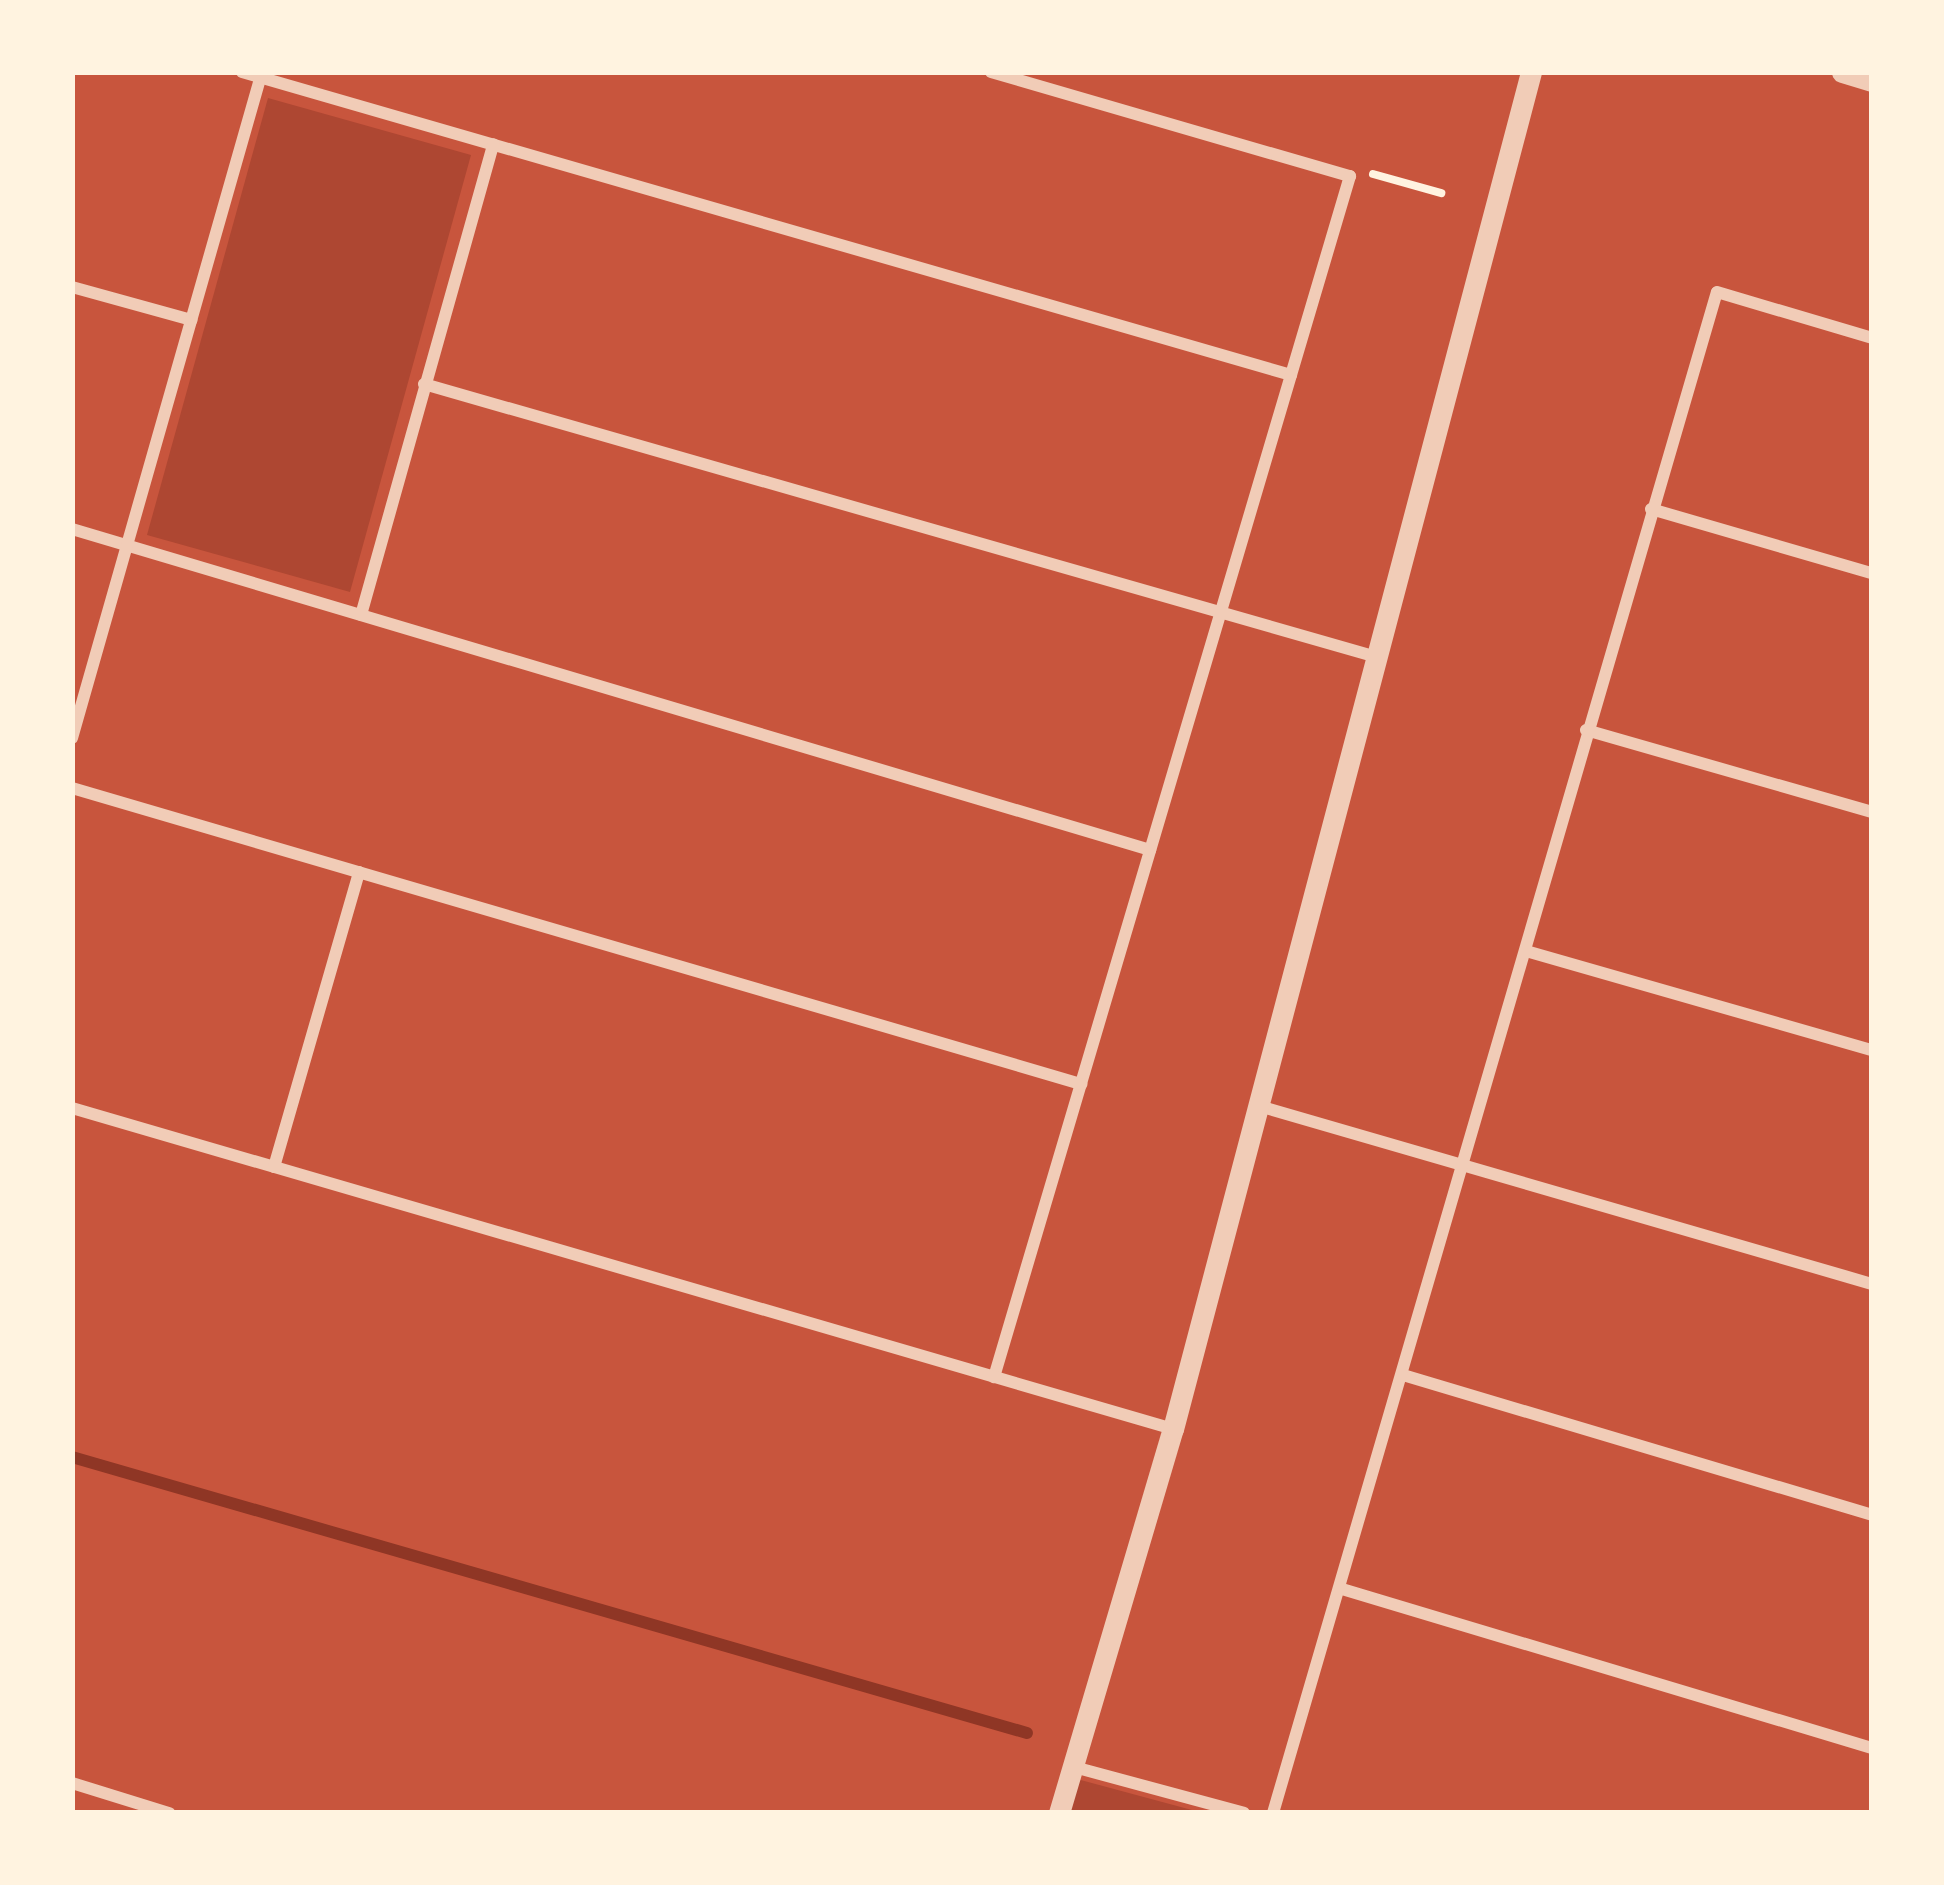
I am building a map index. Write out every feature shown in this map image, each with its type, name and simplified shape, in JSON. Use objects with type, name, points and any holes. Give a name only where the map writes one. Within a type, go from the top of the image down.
[{"type":"street","points":[[242,72],[1291,375]]},
{"type":"street","points":[[991,72],[1350,176],[994,1377]]},
{"type":"street","points":[[1059,1813],[1173,1430],[1531,72]]},
{"type":"street","points":[[1842,72],[1872,81]]},
{"type":"street","points":[[72,738],[262,75]]},
{"type":"street","points":[[361,615],[493,144]]},
{"type":"street","points":[[72,287],[192,320]]},
{"type":"street","points":[[1273,1813],[1717,292],[1872,338]]},
{"type":"street","points":[[424,384],[1377,657]]},
{"type":"street","points":[[1651,509],[1872,572]]},
{"type":"street","points":[[72,529],[1150,850]]},
{"type":"street","points":[[1586,730],[1872,812]]},
{"type":"street","points":[[72,788],[1081,1084]]},
{"type":"street","points":[[274,1167],[359,872]]},
{"type":"street","points":[[1526,951],[1872,1050]]},
{"type":"street","points":[[1259,1106],[1872,1284]]},
{"type":"street","points":[[72,1108],[1173,1430]]},
{"type":"street","points":[[1403,1375],[1872,1515]]},
{"type":"street","points":[[1342,1589],[1872,1748]]},
{"type":"street","points":[[1074,1767],[1244,1813]]},
{"type":"street","points":[[72,1783],[169,1813]]},
{"type":"path","points":[[1350,176],[1359,170],[1442,193]]},
{"type":"shaded area","points":[[268,98],[471,155],[350,592],[147,535]]},
{"type":"shaded area","points":[[1077,1779],[1203,1813],[1065,1813]]},
{"type":"waterway","points":[[72,1457],[1027,1733]]}]
